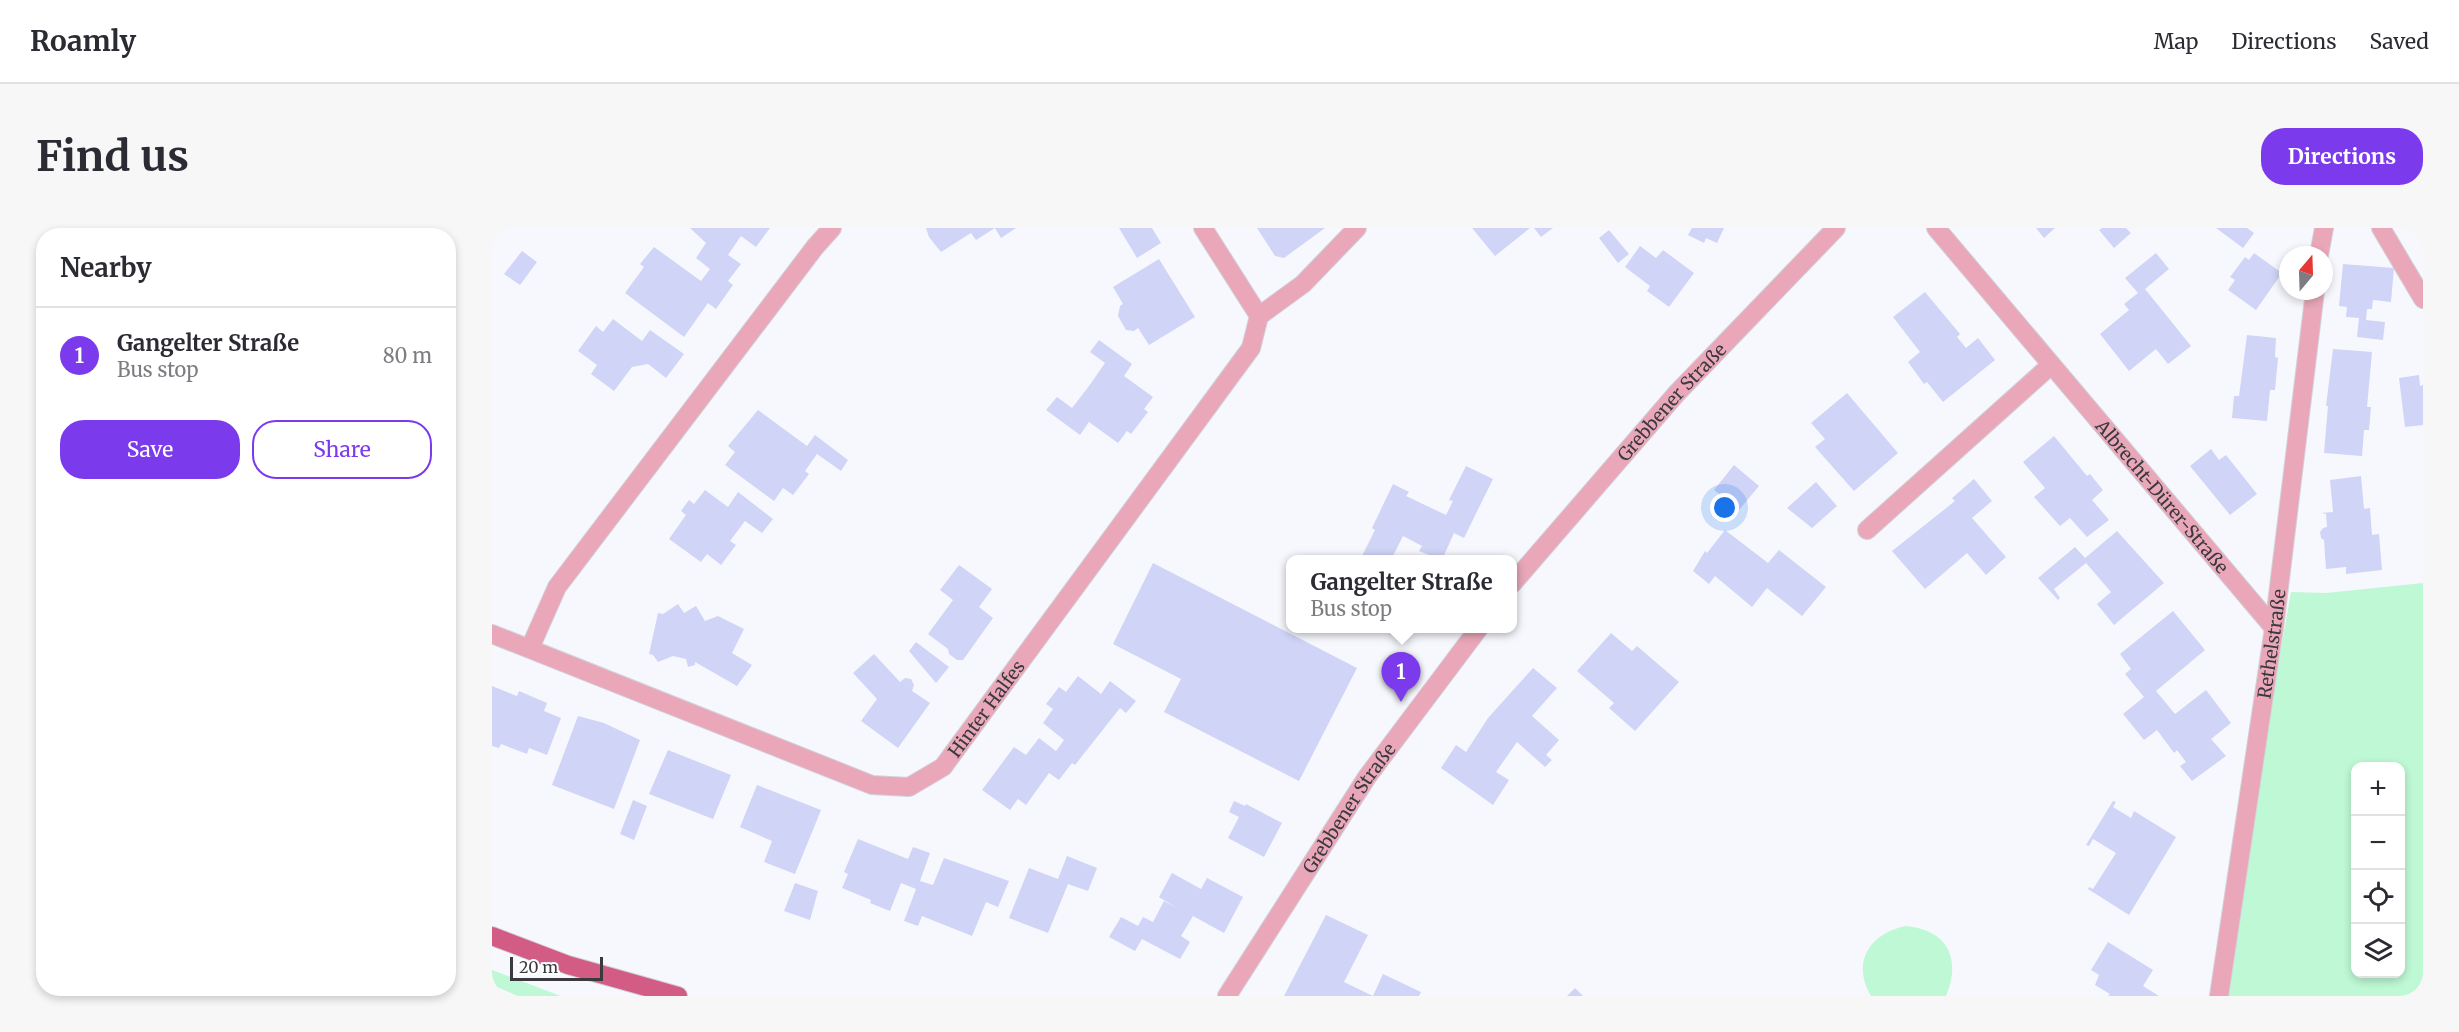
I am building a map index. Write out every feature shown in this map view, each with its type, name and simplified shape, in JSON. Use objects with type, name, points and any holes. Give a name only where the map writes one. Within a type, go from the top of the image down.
[{"type":"main road","points":[[492,936],[568,964],[678,996]]},
{"type":"street","points":[[530,648],[557,587],[815,247],[832,228]]},
{"type":"street","points":[[1203,228],[1259,316],[1303,284],[1357,228]]},
{"type":"street","name":"Grebbener Straße","points":[[1517,578],[1677,393],[1836,228]]},
{"type":"street","name":"Albrecht-Dürer-Straße","points":[[1936,228],[2274,628]]},
{"type":"street","points":[[2321,246],[2324,228]]},
{"type":"street","points":[[2381,228],[2423,299]]},
{"type":"street","name":"Rethelstraße","points":[[2219,996],[2274,628],[2314,300]]},
{"type":"street","name":"Hinter Halfes","points":[[492,634],[872,785],[909,787],[943,767],[950,758],[1251,348],[1259,316]]},
{"type":"street","points":[[1867,530],[2051,365]]},
{"type":"street","name":"Grebbener Straße","points":[[1227,996],[1367,777],[1475,633]]},
{"type":"green space","points":[[2423,583],[2423,996],[2227,996],[2264,746],[2291,592],[2326,593]]},
{"type":"green space","points":[[1906,926],[1932,933],[1947,948],[1952,970],[1946,996],[1871,996],[1865,984],[1863,972],[1868,951],[1883,935]]},
{"type":"green space","points":[[492,970],[561,996],[518,996],[492,985]]},
{"type":"building","points":[[690,228],[770,228],[756,247],[741,236],[728,255],[741,264],[728,281],[733,285],[716,309],[708,303],[684,337],[625,293],[644,267],[640,264],[654,247],[701,281],[710,269],[696,258],[706,243]]},
{"type":"building","points":[[926,228],[995,228],[976,240],[971,233],[941,252],[929,237]]},
{"type":"building","points":[[995,228],[1016,228],[1001,238]]},
{"type":"building","points":[[1119,228],[1152,228],[1161,243],[1137,258]]},
{"type":"building","points":[[1257,228],[1325,228],[1284,258],[1275,256]]},
{"type":"building","points":[[1472,228],[1530,228],[1495,256]]},
{"type":"building","points":[[1534,228],[1553,228],[1541,237]]},
{"type":"building","points":[[1692,228],[1724,228],[1717,243],[1706,238],[1704,243],[1688,235]]},
{"type":"building","points":[[2036,228],[2055,228],[2044,238]]},
{"type":"building","points":[[2126,228],[2131,233],[2114,248],[2099,230]]},
{"type":"building","points":[[2216,228],[2247,228],[2254,233],[2243,248]]},
{"type":"building","points":[[1609,230],[1629,254],[1618,263],[1599,238]]},
{"type":"building","points":[[1640,246],[1656,258],[1663,250],[1694,273],[1669,307],[1647,291],[1650,286],[1625,267]]},
{"type":"building","points":[[522,251],[537,262],[520,285],[504,274]]},
{"type":"building","points":[[2156,253],[2169,269],[2145,289],[2191,346],[2168,364],[2156,349],[2129,371],[2100,334],[2129,310],[2124,304],[2138,293],[2125,278]]},
{"type":"building","points":[[2254,253],[2279,271],[2279,277],[2256,310],[2228,290],[2235,280],[2230,277],[2245,257],[2249,260]]},
{"type":"building","points":[[1159,259],[1195,317],[1149,345],[1138,328],[1134,331],[1126,330],[1118,316],[1120,306],[1123,304],[1113,287]]},
{"type":"building","points":[[2343,264],[2394,268],[2391,302],[2373,300],[2372,309],[2367,309],[2366,320],[2385,322],[2383,340],[2357,337],[2359,318],[2346,317],[2347,307],[2339,306]]},
{"type":"building","points":[[1925,292],[1960,334],[1957,337],[1966,348],[1978,338],[1995,360],[1943,402],[1927,382],[1924,384],[1908,362],[1920,352],[1893,317]]},
{"type":"building","points":[[613,319],[642,341],[650,330],[684,354],[666,378],[648,364],[632,367],[614,391],[591,374],[597,365],[578,351],[596,326],[603,332]]},
{"type":"building","points":[[2247,335],[2276,338],[2275,357],[2278,358],[2275,390],[2270,390],[2267,421],[2232,418],[2234,396],[2239,396]]},
{"type":"building","points":[[1099,340],[1132,364],[1124,376],[1153,397],[1144,409],[1148,412],[1131,434],[1127,431],[1118,443],[1089,422],[1080,435],[1046,410],[1057,397],[1072,408],[1089,386],[1105,363],[1090,352]]},
{"type":"building","points":[[2333,349],[2372,352],[2367,407],[2371,407],[2369,430],[2364,430],[2362,456],[2324,453],[2328,406],[2326,406]]},
{"type":"building","points":[[2419,375],[2420,386],[2423,385],[2423,425],[2405,427],[2399,378]]},
{"type":"building","points":[[1847,393],[1898,453],[1854,491],[1815,447],[1825,439],[1811,423]]},
{"type":"building","points":[[758,410],[807,446],[815,435],[848,460],[841,471],[817,454],[805,471],[809,474],[793,495],[783,488],[774,501],[725,465],[735,452],[728,446]]},
{"type":"building","points":[[2054,436],[2087,476],[2090,474],[2103,490],[2092,500],[2109,520],[2087,537],[2070,518],[2060,526],[2034,497],[2045,488],[2023,462]]},
{"type":"building","points":[[2211,449],[2219,460],[2226,455],[2257,494],[2230,515],[2190,466]]},
{"type":"building","points":[[1734,465],[1759,486],[1739,510],[1714,490]]},
{"type":"building","points":[[1466,466],[1493,479],[1464,538],[1454,533],[1444,555],[1429,555],[1419,551],[1422,546],[1403,536],[1394,555],[1362,555],[1375,530],[1372,528],[1393,484],[1409,492],[1406,496],[1446,515],[1453,501],[1449,500]]},
{"type":"building","points":[[2361,476],[2364,509],[2370,508],[2372,535],[2379,534],[2382,570],[2346,574],[2346,567],[2326,569],[2324,540],[2320,532],[2327,527],[2326,514],[2321,513],[2333,512],[2330,480]]},
{"type":"building","points":[[1974,479],[1992,501],[1972,518],[2006,557],[1986,575],[1967,553],[1925,589],[1892,551],[1955,501],[1952,498]]},
{"type":"building","points":[[1816,482],[1837,506],[1812,528],[1787,508]]},
{"type":"building","points":[[705,490],[728,507],[738,492],[773,519],[762,533],[745,521],[730,541],[736,545],[721,565],[707,554],[701,562],[669,539],[686,515],[681,511],[689,500],[694,504]]},
{"type":"building","points":[[1725,530],[1768,563],[1779,550],[1826,587],[1802,616],[1767,588],[1752,607],[1715,576],[1709,584],[1693,571],[1705,551],[1707,553]]},
{"type":"building","points":[[2117,531],[2164,583],[2114,625],[2097,604],[2111,592],[2086,563],[2054,589],[2060,598],[2058,600],[2038,578],[2075,547],[2085,558]]},
{"type":"building","points":[[1153,563],[1357,668],[1299,781],[1164,712],[1181,679],[1113,644]]},
{"type":"building","points":[[959,565],[992,589],[979,607],[993,618],[963,660],[957,660],[949,654],[948,649],[928,634],[953,600],[940,590]]},
{"type":"building","points":[[678,604],[684,613],[696,606],[705,621],[718,616],[744,629],[732,653],[752,665],[737,686],[695,662],[695,665],[688,667],[686,659],[673,656],[658,662],[653,655],[649,654],[658,613],[663,614]]},
{"type":"building","points":[[2173,611],[2205,650],[2156,691],[2175,714],[2206,690],[2231,723],[2211,739],[2226,756],[2192,781],[2180,766],[2186,762],[2177,750],[2174,753],[2157,730],[2144,740],[2123,714],[2144,697],[2125,674],[2131,669],[2120,654]]},
{"type":"building","points":[[1611,633],[1632,651],[1637,646],[1679,682],[1635,731],[1609,708],[1614,703],[1577,671]]},
{"type":"building","points":[[916,642],[949,667],[936,683],[909,651]]},
{"type":"building","points":[[874,654],[900,682],[905,678],[911,679],[914,685],[912,691],[930,703],[898,748],[861,721],[877,699],[853,673]]},
{"type":"building","points":[[1533,668],[1557,688],[1532,716],[1559,740],[1546,755],[1552,760],[1545,767],[1517,742],[1496,772],[1509,780],[1493,805],[1441,768],[1456,745],[1466,752],[1488,718]]},
{"type":"building","points":[[1078,676],[1101,694],[1110,681],[1136,701],[1126,713],[1120,708],[1075,765],[1072,763],[1059,780],[1049,773],[1026,805],[1018,799],[1010,810],[982,790],[1014,747],[1026,755],[1039,738],[1056,751],[1064,740],[1043,723],[1053,709],[1046,704],[1059,687],[1066,692]]},
{"type":"building","points":[[492,686],[517,696],[519,691],[547,703],[544,711],[561,718],[547,755],[529,748],[527,754],[501,744],[499,748],[492,746]]},
{"type":"building","points":[[578,716],[604,723],[640,740],[614,809],[552,785]]},
{"type":"building","points":[[668,750],[731,775],[713,819],[649,794]]},
{"type":"building","points":[[757,785],[821,810],[795,874],[764,862],[772,841],[740,827]]},
{"type":"building","points":[[633,800],[647,806],[634,840],[620,834]]},
{"type":"building","points":[[1234,801],[1245,806],[1246,804],[1282,823],[1264,857],[1228,838],[1239,817],[1229,812]]},
{"type":"building","points":[[2113,801],[2116,802],[2113,807],[2131,818],[2134,811],[2176,837],[2129,915],[2088,889],[2089,887],[2093,889],[2116,853],[2093,839],[2089,846],[2086,845]]},
{"type":"building","points":[[858,839],[908,859],[913,847],[930,853],[920,881],[933,885],[944,858],[1009,881],[998,907],[986,902],[972,936],[922,916],[918,926],[904,921],[916,889],[901,883],[890,911],[842,888],[848,874],[844,872]]},
{"type":"building","points":[[1067,856],[1097,868],[1088,891],[1068,884],[1048,933],[1009,918],[1029,868],[1058,879]]},
{"type":"building","points":[[1172,873],[1201,889],[1207,878],[1243,897],[1224,933],[1193,916],[1181,936],[1190,942],[1180,959],[1142,939],[1135,951],[1109,937],[1121,917],[1138,926],[1143,917],[1153,922],[1164,901],[1177,908],[1159,897]]},
{"type":"building","points":[[795,883],[818,891],[810,920],[784,911]]},
{"type":"building","points":[[1326,915],[1368,935],[1344,982],[1373,996],[1284,996]]},
{"type":"building","points":[[2108,942],[2153,970],[2143,986],[2159,996],[2108,996],[2110,994],[2095,985],[2099,975],[2091,970]]},
{"type":"building","points":[[1383,974],[1421,992],[1419,996],[1373,996]]},
{"type":"building","points":[[1575,988],[1583,996],[1567,996]]},
{"type":"place","name":"Gangelter Straße","points":[[1401,702]]}]
